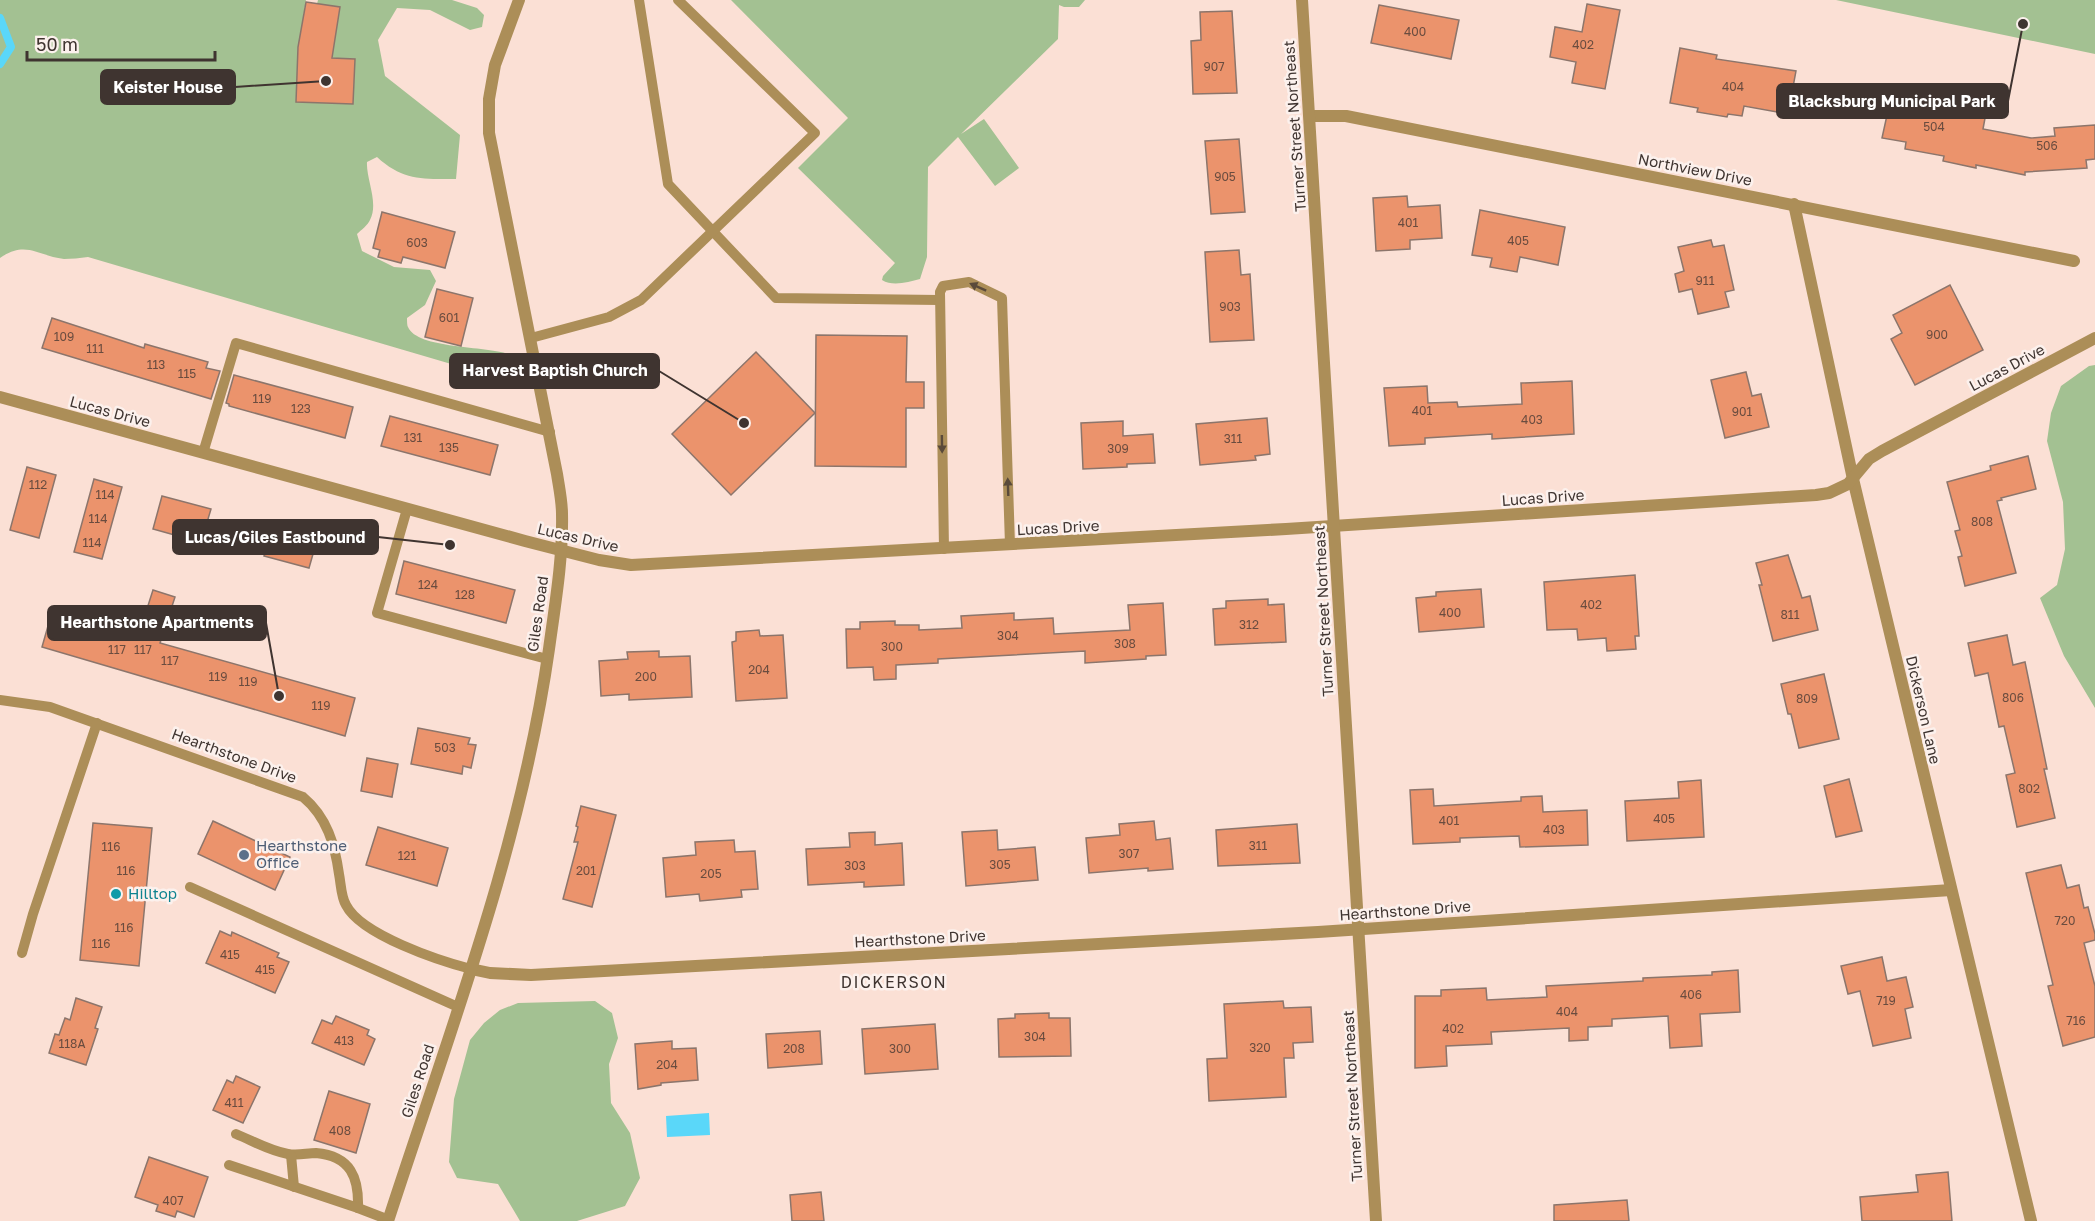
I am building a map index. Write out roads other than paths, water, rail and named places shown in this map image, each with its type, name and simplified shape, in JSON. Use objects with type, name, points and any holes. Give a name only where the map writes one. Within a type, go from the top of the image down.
[{"type":"street","name":"Giles Road","points":[[389,1221],[471,969],[516,816],[531,753],[547,659],[561,550],[562,512],[550,432],[489,133],[489,99],[495,65],[519,0]]},
{"type":"street","name":"Turner Street Northeast","points":[[1302,0],[1376,1221]]},
{"type":"street","name":"Northview Drive","points":[[1310,116],[1346,116],[2074,261]]},
{"type":"street","name":"Dickerson Lane","points":[[1794,204],[1853,479],[2031,1221]]},
{"type":"street","name":"Lucas Drive","points":[[0,397],[407,509],[599,560],[631,565],[1334,527],[1816,495],[1837,490],[1853,479],[1869,459],[1882,451],[2095,338]]},
{"type":"street","name":"Hearthstone Drive","points":[[471,969],[490,974],[531,975],[1358,929],[1951,890]]},
{"type":"lane","points":[[639,0],[668,184],[776,298],[939,300]]},
{"type":"lane","points":[[531,338],[609,317],[641,300],[815,133],[678,0]]},
{"type":"lane","points":[[944,549],[939,300],[943,286],[969,282],[1002,298],[1010,545]]},
{"type":"lane","points":[[203,453],[236,343],[550,432]]},
{"type":"lane","points":[[407,509],[377,613],[547,659]]},
{"type":"lane","name":"Hearthstone Drive","points":[[0,700],[50,707],[303,797],[317,809],[329,830],[346,905],[354,915],[375,930],[420,953],[471,969]]},
{"type":"lane","points":[[22,953],[97,723]]},
{"type":"lane","points":[[190,887],[458,1007]]},
{"type":"lane","points":[[236,1134],[275,1151],[291,1155],[316,1153],[335,1157],[353,1172],[358,1188],[358,1208]]},
{"type":"lane","points":[[291,1155],[294,1187]]},
{"type":"lane","points":[[229,1165],[358,1208],[389,1221]]},
{"type":"water","points":[[709,1113],[710,1135],[667,1137],[666,1116]]},
{"type":"waterway","points":[[0,18],[11,47],[0,64]]},
{"type":"place","name":"Blacksburg Municipal Park","points":[[2023,24]]},
{"type":"place","name":"Keister House","points":[[326,81]]},
{"type":"place","name":"Harvest Baptish Church","points":[[744,423]]},
{"type":"place","name":"Lucas/Giles Eastbound","points":[[450,545]]},
{"type":"place","name":"Hearthstone Apartments","points":[[279,696]]},
{"type":"place","name":"Hearthstone Office","points":[[244,855]]},
{"type":"place","name":"Hilltop","points":[[116,894]]},
{"type":"district","name":"DICKERSON","points":[[894,982]]}]
